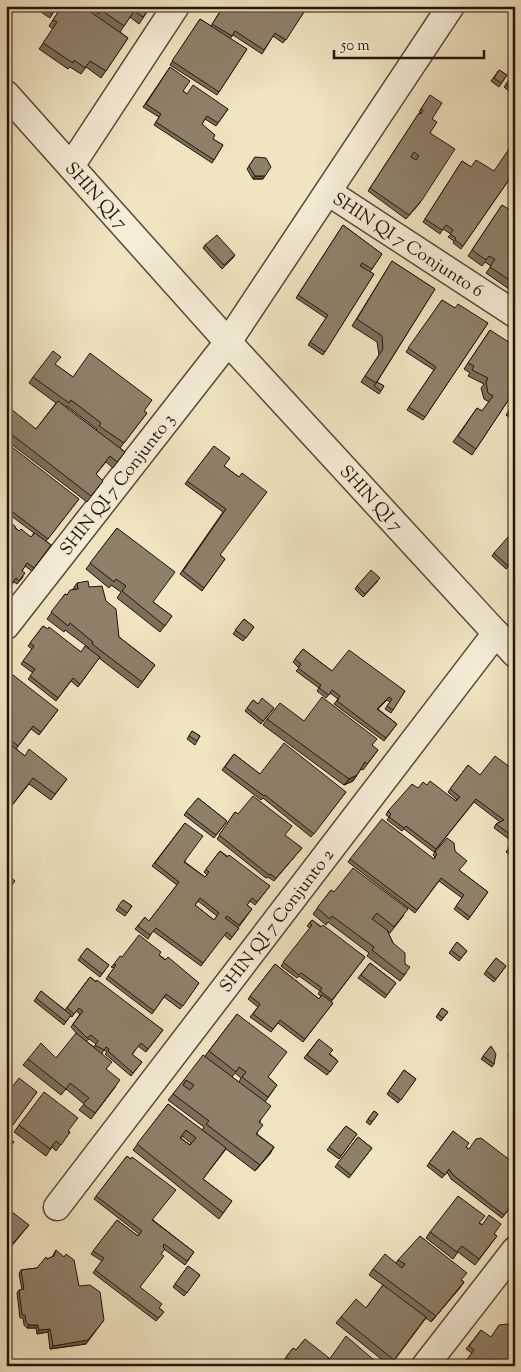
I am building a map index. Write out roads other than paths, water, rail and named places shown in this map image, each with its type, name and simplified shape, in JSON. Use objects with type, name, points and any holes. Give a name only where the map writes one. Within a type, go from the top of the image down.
[{"type":"street","points":[[71,166],[176,6]]},
{"type":"street","points":[[228,342],[451,6]]},
{"type":"street","name":"SHIN QI 7","points":[[6,94],[228,342],[515,654]]},
{"type":"street","name":"SHIN QI 7 Conjunto 6","points":[[328,192],[515,314]]},
{"type":"street","name":"SHIN QI 7 Conjunto 3","points":[[6,626],[228,342]]},
{"type":"street","name":"SHIN QI 7 Conjunto 2","points":[[57,1207],[496,633]]},
{"type":"street","points":[[424,1366],[515,1250]]}]
